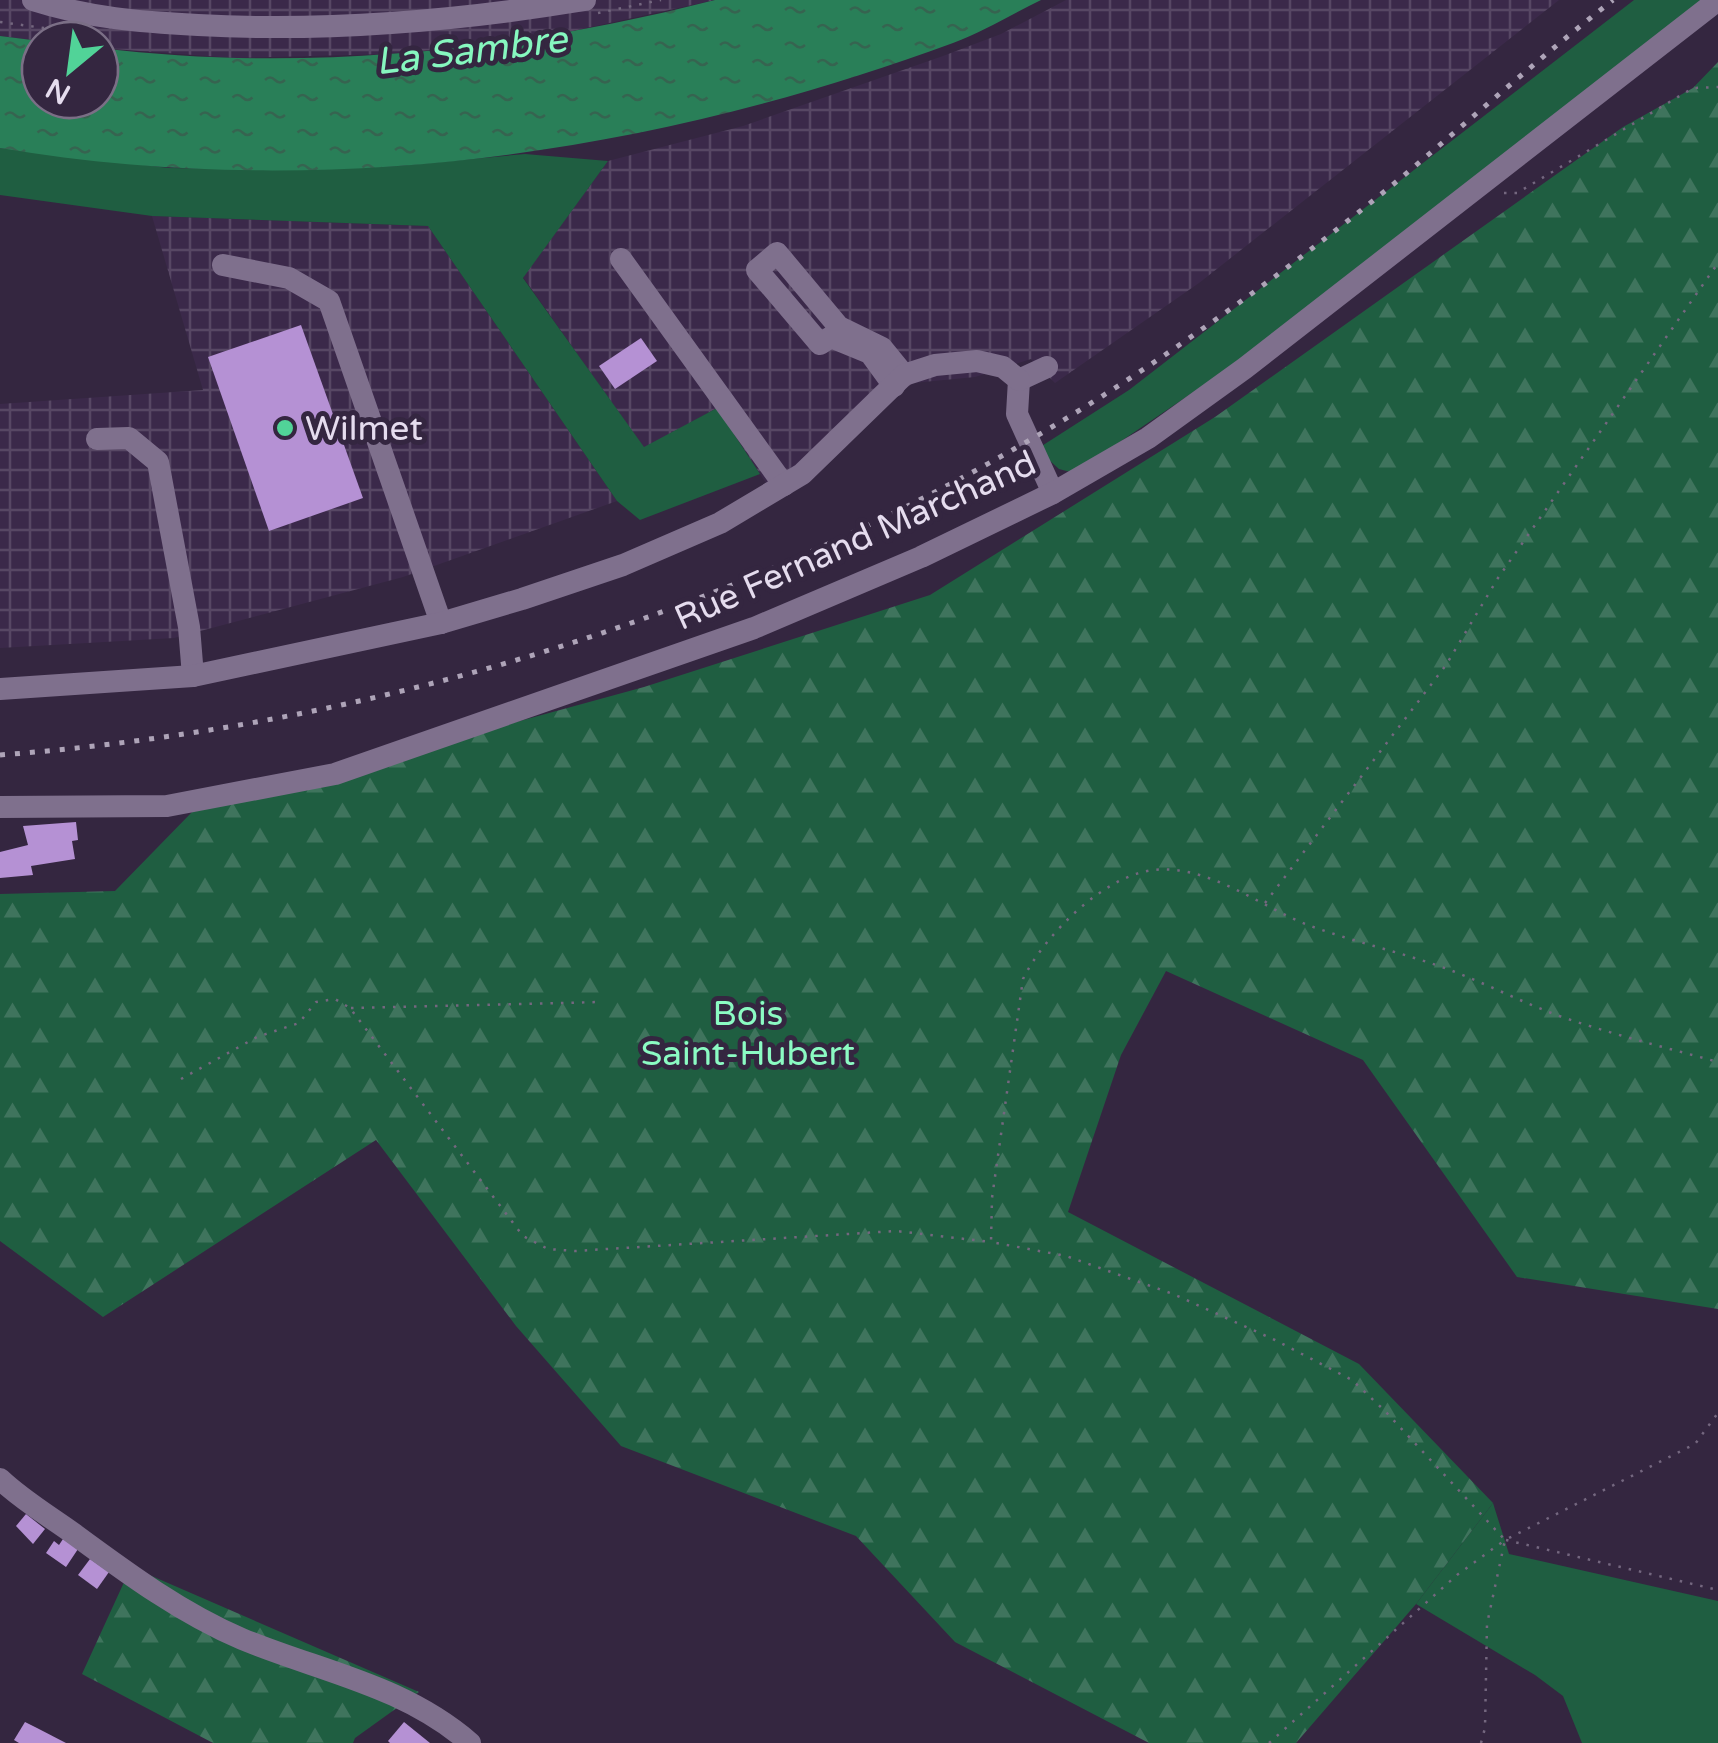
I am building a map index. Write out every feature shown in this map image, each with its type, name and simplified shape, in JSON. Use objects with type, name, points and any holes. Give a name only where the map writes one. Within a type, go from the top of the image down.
[{"type":"street","points":[[34,0],[76,14],[248,28],[420,23],[585,0]]},
{"type":"street","name":"Rue Fernand Marchand","points":[[0,807],[167,806],[335,774],[754,628],[921,557],[1053,493],[1148,438],[1718,0]]},
{"type":"street","points":[[778,253],[838,327],[882,348],[899,381],[870,353],[832,336],[820,344],[756,270],[778,253]]},
{"type":"street","points":[[621,259],[784,486]]},
{"type":"street","points":[[223,264],[288,278],[329,301],[441,622]]},
{"type":"street","points":[[0,689],[193,676],[441,622],[624,565],[720,523],[802,474],[899,381],[935,365],[977,361],[1003,368],[1019,380]]},
{"type":"street","points":[[1019,380],[1048,367]]},
{"type":"street","points":[[1019,380],[1017,414],[1053,493]]},
{"type":"street","points":[[97,439],[129,438],[158,462],[189,627],[193,676]]},
{"type":"street","points":[[0,1479],[177,1607],[310,1666],[378,1687],[421,1706],[470,1743]]},
{"type":"path","points":[[1472,192],[1516,193],[1693,88],[1718,87]]},
{"type":"path","points":[[1264,904],[1446,665],[1498,578],[1718,263]]},
{"type":"path","points":[[992,1242],[992,1198],[1024,979],[1034,957],[1050,937],[1098,895],[1132,875],[1152,870],[1174,870],[1208,878],[1307,924],[1442,967],[1564,1018],[1718,1062]]},
{"type":"path","points":[[181,1079],[257,1037],[298,1022],[316,1002],[335,1000],[350,1008],[523,1236],[548,1249],[575,1251],[896,1232],[992,1242],[1066,1256],[1173,1294],[1352,1380],[1505,1540],[1718,1590]]},
{"type":"path","points":[[350,1008],[600,1002]]},
{"type":"path","points":[[1268,1743],[1457,1575],[1505,1540],[1695,1444],[1718,1413]]},
{"type":"path","points":[[1481,1743],[1487,1624],[1505,1540]]},
{"type":"shaded area","points":[[0,0],[715,0],[568,32],[387,54],[234,58],[120,49],[120,20],[20,20],[20,38],[0,36]]},
{"type":"shaded area","points":[[1066,0],[1559,0],[1199,283],[1055,383],[1031,359],[975,377],[913,383],[768,486],[717,408],[644,448],[523,277],[608,161],[743,126],[943,56],[1001,34]]},
{"type":"shaded area","points":[[152,216],[428,226],[617,501],[403,577],[174,638],[0,648],[0,404],[203,390]]},
{"type":"green space","points":[[1634,0],[1709,0],[1276,336],[1074,473],[1059,469],[1037,449],[1129,390]]},
{"type":"green space","name":"Bois Saint-Hubert","points":[[1718,62],[1718,1309],[1517,1277],[1363,1060],[1166,971],[1121,1055],[1068,1212],[1359,1364],[1493,1503],[1416,1604],[1296,1743],[1149,1743],[955,1642],[856,1536],[621,1446],[516,1326],[376,1140],[103,1317],[0,1241],[0,894],[115,891],[194,810],[644,687],[930,595],[1215,417],[1623,127],[1693,88]]},
{"type":"green space","points":[[0,148],[169,168],[298,170],[398,166],[525,154],[608,161],[523,278],[644,447],[717,408],[760,474],[640,520],[617,501],[428,226],[152,216],[0,195]]},
{"type":"green space","points":[[1493,1503],[1509,1554],[1718,1601],[1718,1743],[1582,1743],[1563,1696],[1416,1604]]},
{"type":"green space","points":[[131,1567],[419,1692],[353,1743],[213,1743],[82,1674]]},
{"type":"water","name":"La Sambre","points":[[715,0],[1041,0],[964,39],[838,82],[721,114],[603,140],[483,158],[363,168],[242,170],[121,164],[0,148],[0,36],[20,38],[20,120],[120,120],[120,50],[255,58],[332,57],[487,44],[640,18]]},
{"type":"building","name":"Wilmet","points":[[301,325],[363,498],[269,531],[208,357]]},
{"type":"building","points":[[641,338],[657,361],[615,389],[599,366]]},
{"type":"building","points":[[76,822],[78,840],[72,841],[75,859],[31,866],[33,875],[0,878],[0,852],[28,845],[23,826]]},
{"type":"building","points":[[26,1514],[45,1529],[33,1544],[16,1526]]},
{"type":"building","points":[[63,1539],[78,1549],[66,1567],[46,1553],[54,1541],[59,1545]]},
{"type":"building","points":[[90,1559],[109,1572],[97,1589],[78,1575]]},
{"type":"building","points":[[25,1722],[66,1743],[19,1743],[14,1740]]},
{"type":"building","points":[[404,1722],[430,1743],[390,1743]]},
{"type":"railway","points":[[0,755],[157,738],[314,711],[468,674],[620,627],[769,570],[913,503],[1052,427],[1239,303],[1370,203],[1613,0]]},
{"type":"place","name":"Wilmet","points":[[285,428]]}]
